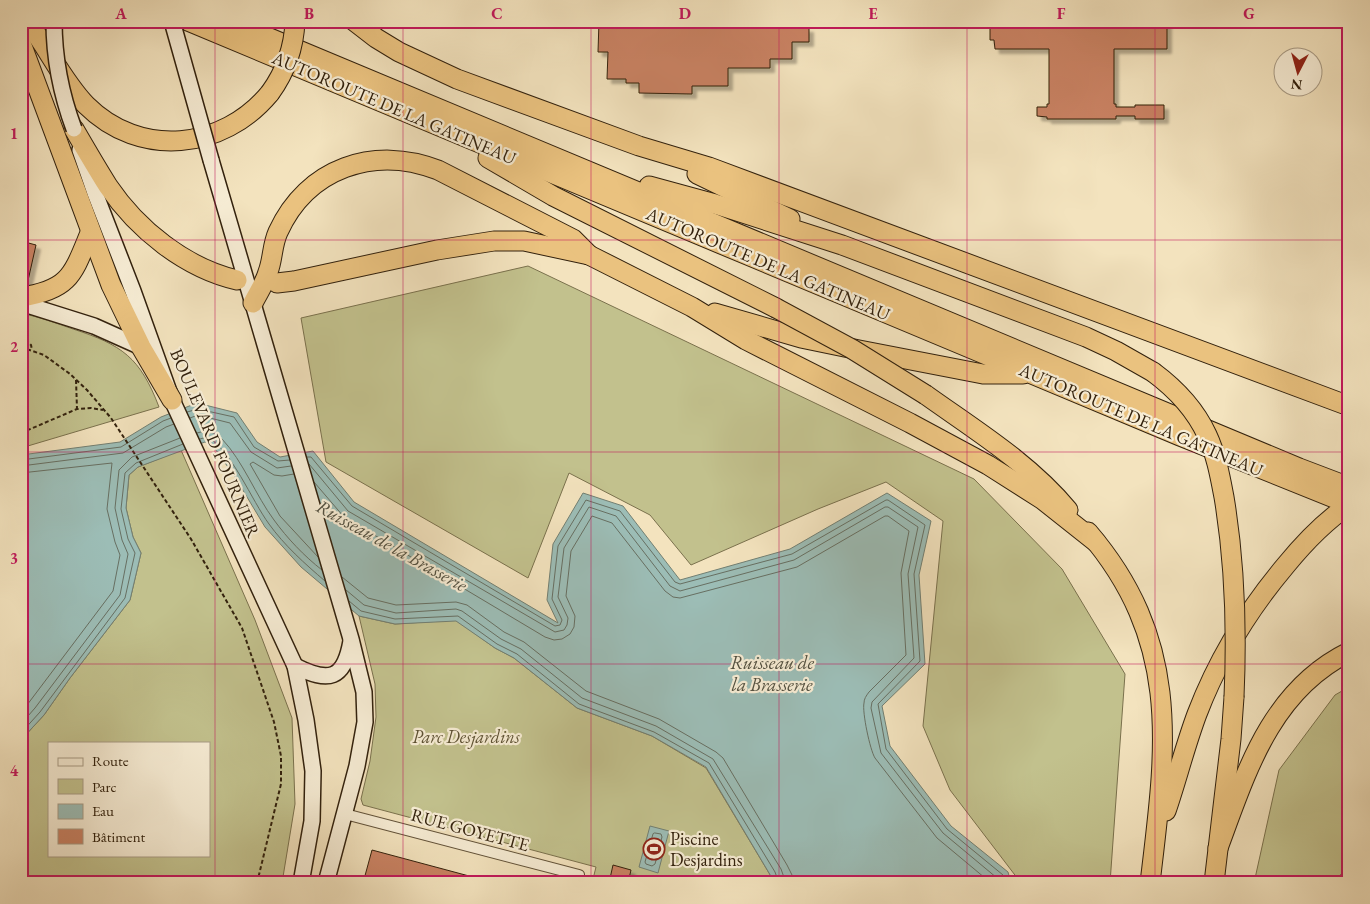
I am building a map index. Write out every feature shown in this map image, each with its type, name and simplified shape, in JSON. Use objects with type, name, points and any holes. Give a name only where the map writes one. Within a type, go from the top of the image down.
[{"type":"highway","points":[[27,21],[66,80],[87,106],[113,125],[140,136],[158,140],[177,141],[212,135],[247,117],[270,93],[288,61],[292,47],[295,21]]},
{"type":"highway","name":"AUTOROUTE DE LA GATINEAU","points":[[188,21],[1031,374],[1349,504]]},
{"type":"highway","name":"AUTOROUTE DE LA GATINEAU","points":[[229,21],[1256,451],[1349,487]]},
{"type":"highway","points":[[354,21],[376,38],[399,52],[441,72],[639,146],[709,167],[1349,406]]},
{"type":"highway","points":[[21,43],[90,233],[111,285],[141,347],[172,400]]},
{"type":"highway","points":[[420,118],[553,196],[776,308],[852,349],[926,395],[990,440],[1050,489],[1096,542],[1119,574],[1146,631],[1156,669],[1161,697],[1164,740],[1150,883]]},
{"type":"highway","points":[[74,130],[88,160],[120,202],[157,238],[197,265],[237,280]]},
{"type":"highway","points":[[639,146],[842,245]]},
{"type":"highway","points":[[253,303],[269,271],[277,234],[295,204],[305,193],[330,175],[347,167],[374,160],[401,160],[438,170],[573,239],[589,255]]},
{"type":"highway","points":[[577,166],[715,204],[842,245],[1086,338],[1116,351],[1153,372],[1175,390],[1191,407],[1208,435],[1216,459],[1226,507],[1232,567],[1235,637],[1234,697],[1214,883]]},
{"type":"highway","points":[[21,297],[48,291],[68,279],[77,266],[90,233]]},
{"type":"highway","points":[[278,283],[438,250],[494,241],[524,241],[589,255],[692,307],[746,340],[910,423],[988,465],[1043,500],[1096,542]]},
{"type":"highway","points":[[692,307],[787,334],[858,350],[983,374],[1031,374]]},
{"type":"highway","points":[[1155,840],[1176,783],[1197,715],[1222,657],[1239,628],[1279,573],[1306,543],[1349,504]]},
{"type":"highway","points":[[1218,848],[1256,750],[1274,720],[1289,700],[1312,677],[1349,652]]},
{"type":"main road","points":[[54,21],[56,61],[64,101],[74,130]]},
{"type":"main road","points":[[172,21],[351,639],[364,692],[365,722],[358,766],[326,883]]},
{"type":"main road","name":"BOULEVARD FOURNIER","points":[[88,160],[100,209],[133,291],[172,400],[295,666],[306,720],[313,771],[312,820],[301,883]]},
{"type":"main road","points":[[21,303],[94,326],[141,347]]},
{"type":"main road","points":[[295,666],[316,676],[324,677],[338,672],[348,654],[351,639]]},
{"type":"street","name":"RUE GOYETTE","points":[[345,814],[579,875],[578,883]]},
{"type":"path","points":[[21,335],[31,345],[32,350]]},
{"type":"path","points":[[21,347],[51,359],[76,380],[111,418],[191,539],[242,628],[274,722],[281,756],[281,784],[256,883]]},
{"type":"path","points":[[76,380],[77,409]]},
{"type":"path","points":[[21,433],[77,409],[91,408],[103,410]]},
{"type":"path","points":[[1330,883],[1349,870]]},
{"type":"green space","points":[[528,266],[974,479],[1062,569],[1125,674],[1110,883],[1021,883],[950,790],[923,726],[943,521],[886,482],[818,509],[691,565],[650,515],[569,473],[528,578],[326,462],[301,318]]},
{"type":"green space","points":[[21,313],[90,335],[117,348],[127,355],[144,376],[159,407],[21,448]]},
{"type":"green space","points":[[181,450],[255,620],[292,718],[295,804],[282,883],[21,883],[21,740],[44,715],[130,600],[141,553],[133,537],[126,508],[129,475],[138,467]]},
{"type":"green space","name":"Parc Desjardins","points":[[359,616],[395,624],[456,620],[495,648],[514,658],[577,708],[652,736],[706,768],[775,883],[592,883],[596,867],[363,805],[361,799],[370,761],[376,717],[375,684]]},
{"type":"green space","points":[[1349,687],[1349,883],[1254,883],[1279,770],[1335,695]]},
{"type":"water","name":"Ruisseau de la Brasserie","points":[[197,403],[237,413],[257,442],[280,457],[313,451],[354,502],[558,623],[547,600],[553,544],[583,493],[623,506],[680,580],[790,549],[887,493],[931,521],[919,575],[925,664],[882,706],[890,746],[951,826],[1008,872],[1011,883],[775,883],[706,767],[652,736],[577,708],[514,658],[495,648],[456,621],[395,624],[359,616],[301,567],[265,527],[235,477],[213,446],[205,442],[138,467],[129,475],[126,508],[133,537],[141,553],[130,600],[44,715],[21,740],[21,455],[120,442],[161,417]]},
{"type":"water","name":"Piscine Desjardins","points":[[650,826],[669,831],[658,873],[639,867]]},
{"type":"building","points":[[599,21],[801,21],[801,28],[809,28],[809,42],[792,42],[792,59],[770,59],[770,68],[728,68],[728,86],[692,86],[692,94],[639,93],[639,83],[626,83],[626,79],[607,79],[608,52],[598,52]]},
{"type":"building","points":[[994,21],[1167,21],[1167,49],[1114,49],[1114,104],[1116,104],[1116,107],[1164,105],[1164,119],[1135,119],[1135,116],[1116,116],[1116,119],[1047,119],[1047,117],[1037,116],[1037,107],[1047,107],[1047,104],[1049,104],[1049,49],[995,49],[994,40],[990,40],[990,27],[994,27]]},
{"type":"building","points":[[21,241],[36,245],[27,285],[21,286]]},
{"type":"building","points":[[372,850],[484,880],[483,883],[363,883]]},
{"type":"building","points":[[613,865],[631,870],[628,883],[609,883]]},
{"type":"place","name":"Piscine Desjardins","points":[[654,849]]}]
